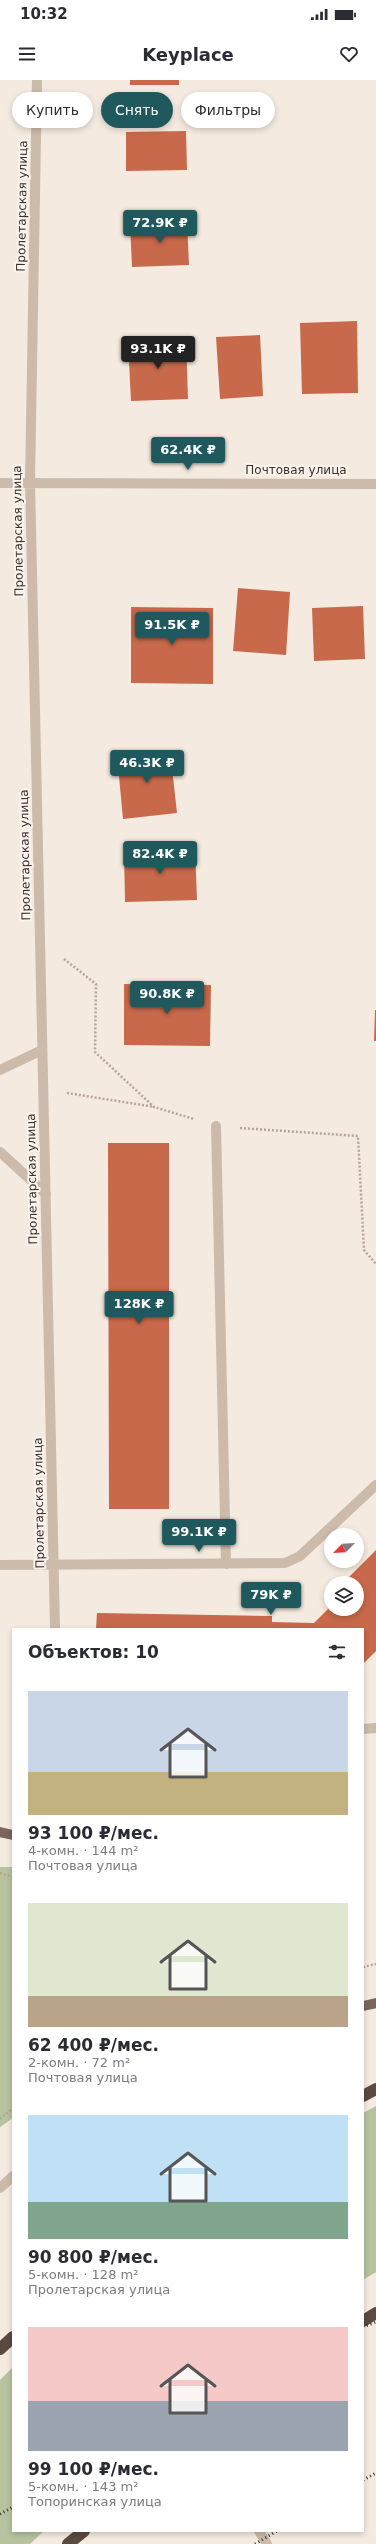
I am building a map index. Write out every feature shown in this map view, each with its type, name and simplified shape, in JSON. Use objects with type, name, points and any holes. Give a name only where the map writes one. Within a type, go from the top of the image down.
[{"type":"highway","points":[[364,2095],[376,2089]]},
{"type":"highway","points":[[364,2319],[376,2313]]},
{"type":"highway","points":[[0,2349],[12,2338]]},
{"type":"highway","points":[[68,2544],[83,2532]]},
{"type":"main road","points":[[0,1832],[12,1835]]},
{"type":"main road","points":[[364,2006],[376,2003]]},
{"type":"street","name":"Пролетарская улица","points":[[37,80],[30,481],[55,1628]]},
{"type":"street","name":"Почтовая улица","points":[[0,483],[30,481],[376,484]]},
{"type":"street","points":[[0,1070],[42,1050]]},
{"type":"street","points":[[216,1126],[226,1564]]},
{"type":"street","points":[[0,1152],[46,1194]]},
{"type":"street","points":[[0,1565],[54,1566],[285,1563],[300,1556],[376,1485]]},
{"type":"street","points":[[364,1729],[376,1728]]},
{"type":"street","points":[[0,2188],[12,2177]]},
{"type":"street","points":[[260,2532],[267,2544]]},
{"type":"path","points":[[40,940],[96,984],[95,1052],[155,1107]]},
{"type":"path","points":[[43,1090],[155,1107],[216,1126],[358,1136],[364,1250],[376,1264]]},
{"type":"path","points":[[0,1873],[12,1877]]},
{"type":"path","points":[[364,1967],[376,1964]]},
{"type":"path","points":[[0,2119],[12,2109]]},
{"type":"green space","points":[[0,1867],[12,1867],[12,2119],[0,2127]]},
{"type":"green space","points":[[376,2106],[376,2272],[364,2279],[364,2112]]},
{"type":"green space","points":[[12,2368],[12,2532],[43,2532],[30,2544],[0,2544],[0,2380]]},
{"type":"building","points":[[130,80],[179,80],[179,85],[130,85]]},
{"type":"building","points":[[186,131],[187,170],[126,171],[126,132]]},
{"type":"building","points":[[187,221],[189,265],[132,267],[130,223]]},
{"type":"building","points":[[357,321],[358,393],[302,394],[300,323]]},
{"type":"building","points":[[260,335],[263,396],[220,399],[216,337]]},
{"type":"building","points":[[186,340],[188,399],[131,401],[128,342]]},
{"type":"building","points":[[238,588],[290,592],[286,655],[233,651]]},
{"type":"building","points":[[363,606],[365,659],[314,661],[312,608]]},
{"type":"building","points":[[131,607],[213,608],[213,684],[131,683]]},
{"type":"building","points":[[170,750],[177,813],[123,819],[117,755]]},
{"type":"building","points":[[195,848],[197,900],[125,902],[124,850]]},
{"type":"building","points":[[124,984],[211,985],[210,1046],[124,1045]]},
{"type":"building","points":[[375,1010],[376,1041],[374,1041]]},
{"type":"building","points":[[108,1143],[169,1143],[169,1509],[109,1509]]},
{"type":"building","points":[[376,1550],[376,1651],[364,1663],[364,1628],[96,1628],[97,1613],[272,1616],[272,1622],[314,1623],[324,1613],[324,1616],[364,1616],[364,1576],[350,1576],[358,1568],[364,1568],[364,1562]]},
{"type":"railway","points":[[364,2327],[376,2322]]},
{"type":"railway","points":[[364,2479],[376,2473]]},
{"type":"railway","points":[[0,2514],[12,2508]]},
{"type":"railway","points":[[255,2544],[275,2532]]}]
